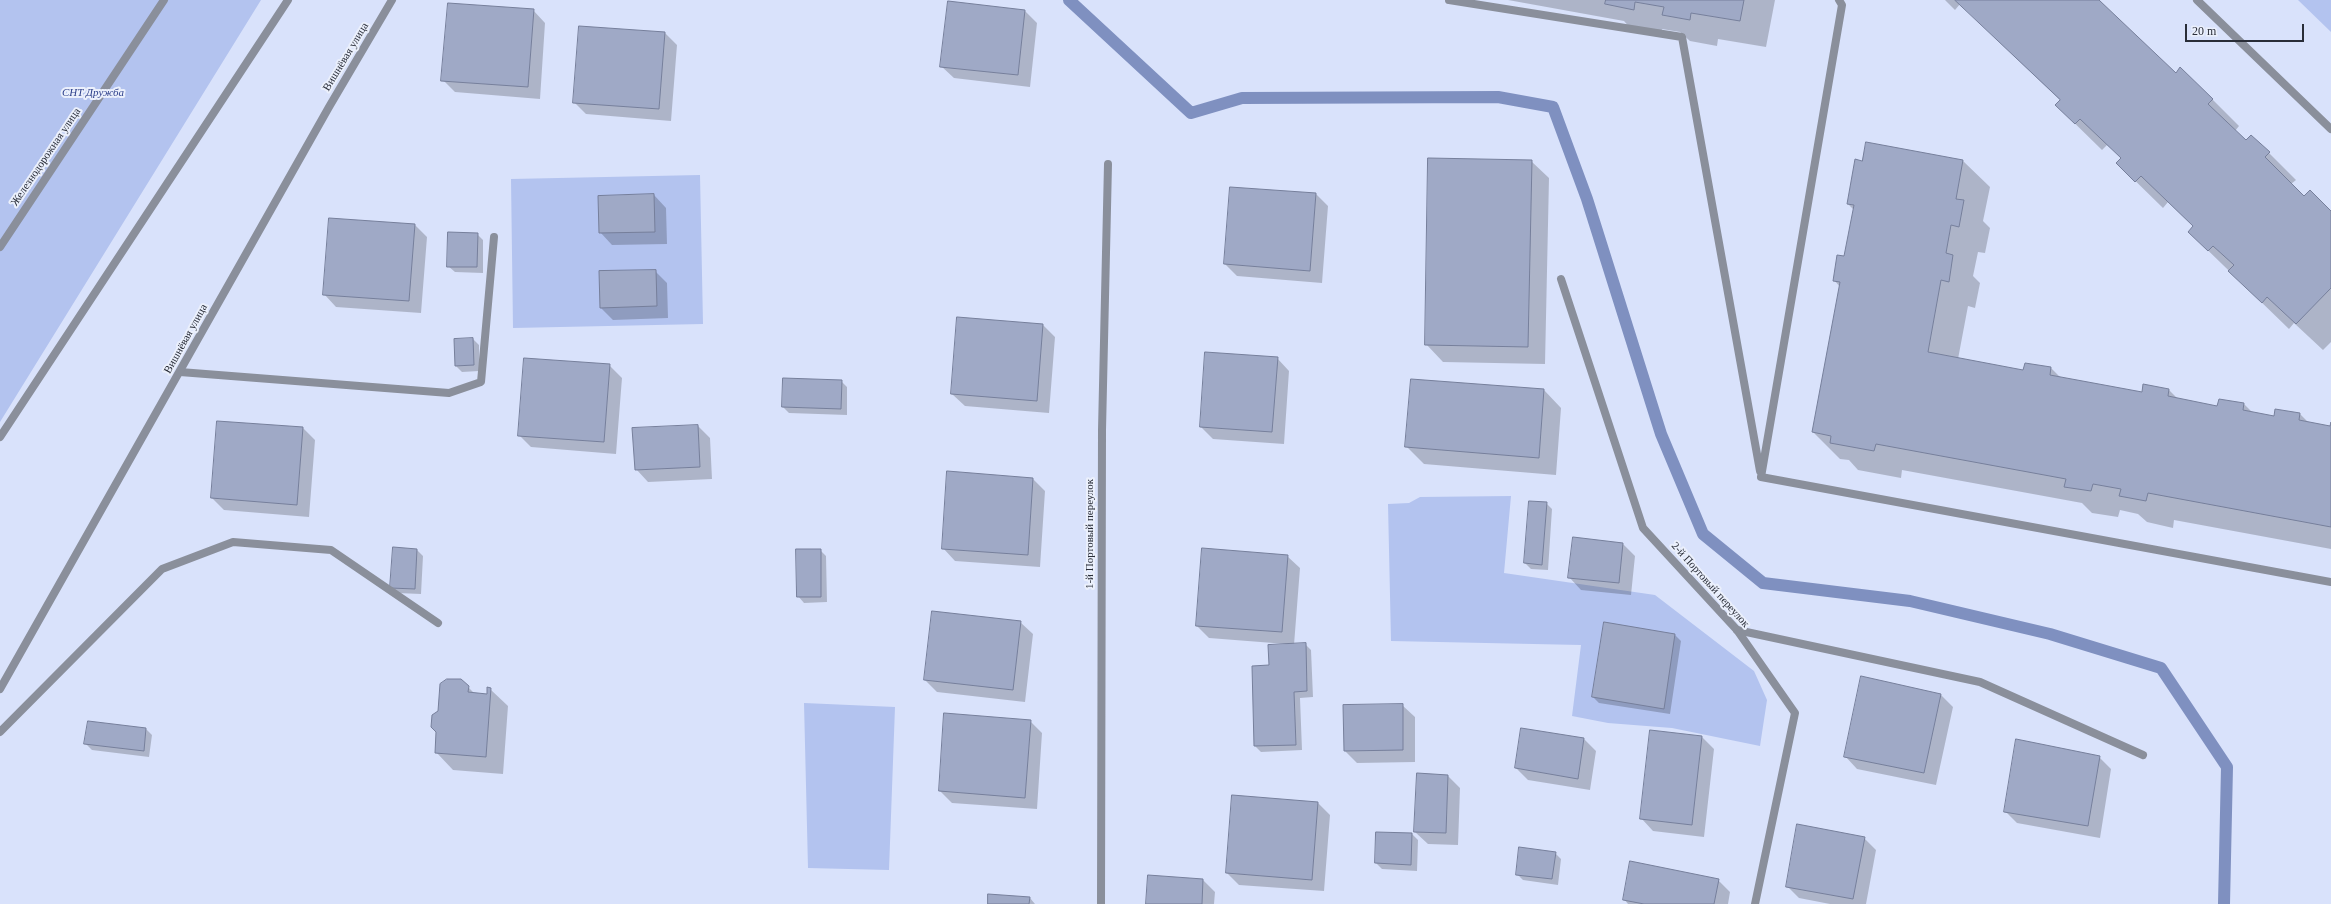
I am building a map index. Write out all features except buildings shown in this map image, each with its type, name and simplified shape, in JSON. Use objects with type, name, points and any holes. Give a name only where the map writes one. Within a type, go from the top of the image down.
[{"type":"street","name":"Железнодорожная улица","points":[[0,247],[164,0]]},
{"type":"street","points":[[0,437],[288,0]]},
{"type":"street","name":"Вишнёвая улица","points":[[0,689],[328,107],[392,0]]},
{"type":"street","points":[[1449,0],[1682,37],[1761,477]]},
{"type":"street","points":[[1761,477],[1842,5],[1839,0]]},
{"type":"street","points":[[2197,0],[2331,130]]},
{"type":"street","name":"1-й Портовый переулок","points":[[1101,904],[1102,437],[1108,164]]},
{"type":"street","points":[[180,372],[449,393],[481,382],[494,237]]},
{"type":"street","name":"2-й Портовый переулок","points":[[1561,279],[1643,528],[1737,630],[1795,713],[1755,904]]},
{"type":"street","points":[[1761,477],[2331,582]]},
{"type":"street","points":[[0,732],[162,569],[233,542],[331,550],[438,623]]},
{"type":"street","points":[[1737,630],[1980,682],[2143,755]]},
{"type":"green space","name":"СНТ Дружба","points":[[0,0],[261,0],[0,422]]},
{"type":"green space","points":[[2298,0],[2331,0],[2331,32]]},
{"type":"green space","points":[[700,175],[703,324],[513,328],[511,179]]},
{"type":"green space","points":[[1511,496],[1504,573],[1655,595],[1754,671],[1767,700],[1760,746],[1672,728],[1608,723],[1572,716],[1581,645],[1391,641],[1388,504],[1409,503],[1420,497]]},
{"type":"green space","points":[[804,703],[895,707],[889,870],[808,868]]},
{"type":"waterway","points":[[1069,0],[1191,113],[1242,98],[1498,97],[1553,107],[1587,199],[1661,434],[1703,534],[1763,583],[1910,601],[2050,634],[2161,668],[2227,767],[2224,904]]}]
